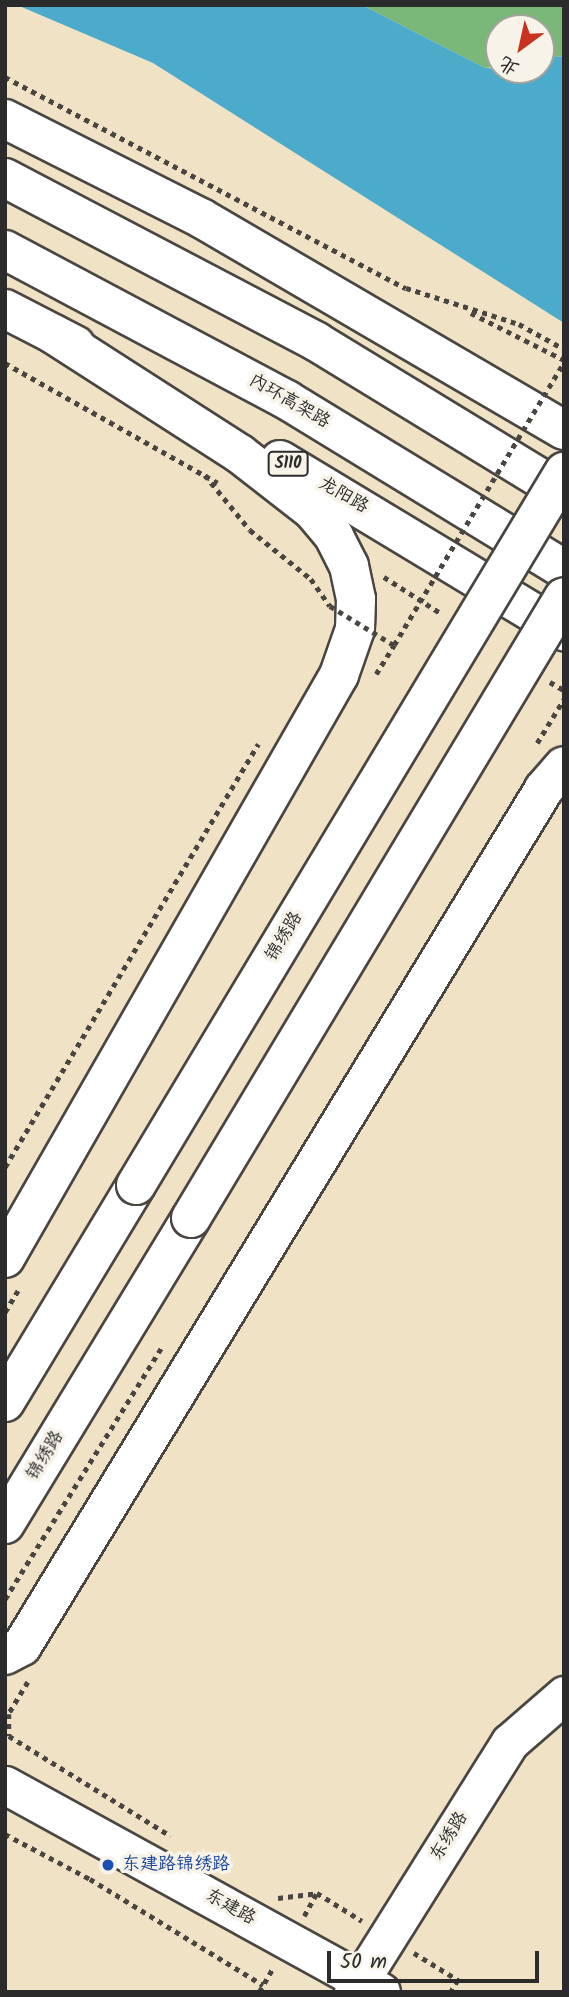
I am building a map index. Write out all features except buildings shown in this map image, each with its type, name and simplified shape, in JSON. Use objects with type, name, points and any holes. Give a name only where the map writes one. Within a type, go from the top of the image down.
[{"type":"main road","points":[[5,119],[201,218],[564,430]]},
{"type":"main road","points":[[5,178],[317,342],[564,493]]},
{"type":"main road","name":"内环高架路","points":[[5,250],[287,400],[564,569]]},
{"type":"main road","name":"龙阳路","points":[[5,309],[402,530],[564,631]]},
{"type":"main road","points":[[5,1258],[339,675],[355,629],[356,599],[349,566],[334,536],[312,510],[240,454],[53,334]]},
{"type":"main road","name":"锦绣路","points":[[5,1402],[564,472]]},
{"type":"main road","name":"锦绣路","points":[[5,1524],[564,597]]},
{"type":"main road","points":[[5,1655],[22,1646],[544,789],[552,751]]},
{"type":"street","name":"东绣路","points":[[365,1988],[387,1937],[510,1742],[564,1695]]},
{"type":"street","name":"东建路","points":[[5,1785],[365,1988]]},
{"type":"path","points":[[5,76],[391,281],[457,306],[519,324],[564,349]]},
{"type":"path","points":[[205,475],[250,530],[312,579],[330,606],[394,645],[564,361],[457,306]]},
{"type":"path","points":[[326,618],[330,606]]},
{"type":"path","points":[[552,751],[564,699]]},
{"type":"path","points":[[5,1167],[265,732]]},
{"type":"path","points":[[5,1712],[9,1736],[181,1842]]},
{"type":"path","points":[[5,1834],[90,1879],[263,1986]]},
{"type":"path","points":[[272,1899],[317,1893],[458,1980],[451,1992]]},
{"type":"green space","points":[[362,5],[564,5],[564,56],[555,57],[555,14],[485,14],[485,68]]},
{"type":"water","points":[[17,5],[362,5],[485,68],[485,84],[555,84],[555,57],[564,56],[564,323],[153,63]]},
{"type":"place","name":"东建路锦绣路","points":[[108,1865]]}]
